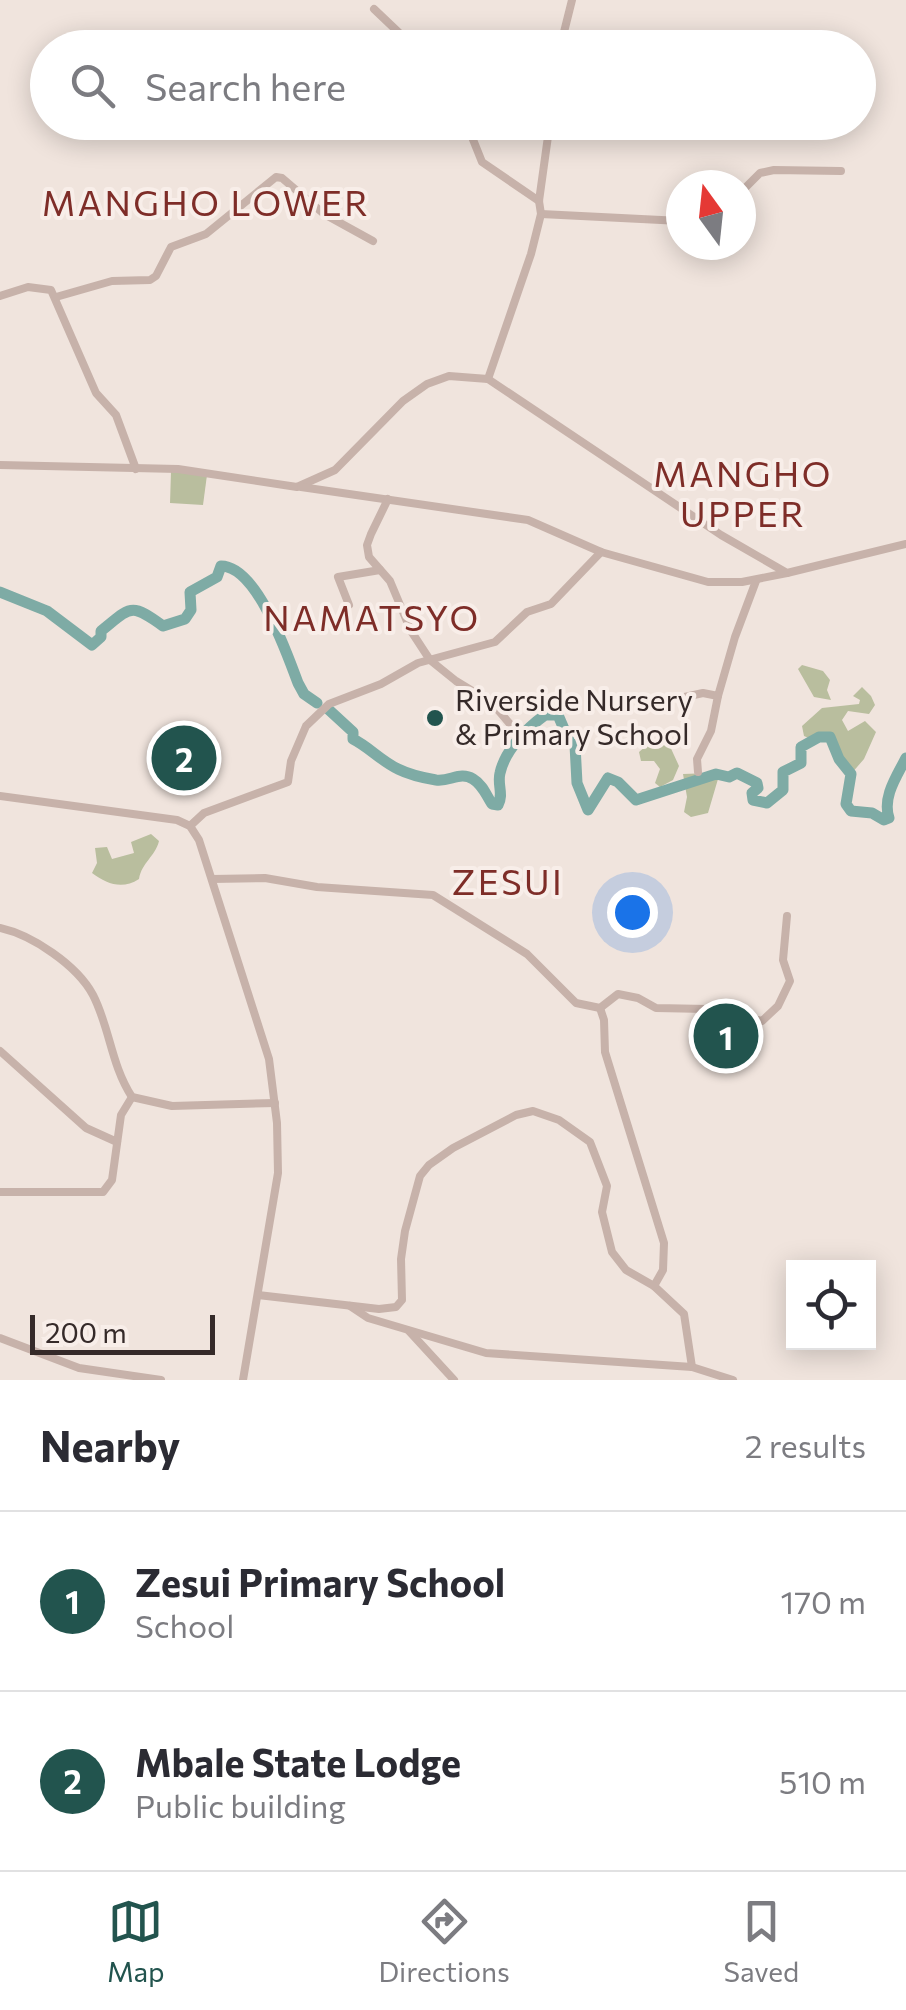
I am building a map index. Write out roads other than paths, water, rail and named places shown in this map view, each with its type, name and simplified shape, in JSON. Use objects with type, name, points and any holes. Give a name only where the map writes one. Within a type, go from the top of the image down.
[{"type":"street","points":[[564,30],[572,0]]},
{"type":"street","points":[[374,9],[396,30]]},
{"type":"street","points":[[473,140],[482,162],[539,201]]},
{"type":"street","points":[[488,379],[540,214],[547,140]]},
{"type":"street","points":[[756,177],[774,170],[841,170]]},
{"type":"street","points":[[56,298],[112,282],[150,280],[171,248],[217,227],[276,178],[282,178],[324,214],[373,241]]},
{"type":"street","points":[[540,214],[666,220]]},
{"type":"street","points":[[0,296],[39,286],[51,290],[85,372],[96,393],[116,416],[136,469]]},
{"type":"street","points":[[297,486],[335,470],[403,401],[427,384],[449,376],[488,379],[721,536],[787,573]]},
{"type":"street","points":[[0,465],[204,471],[528,520],[602,552],[708,582],[756,580],[906,544]]},
{"type":"street","points":[[388,499],[367,546],[369,557],[398,597],[411,630],[430,660],[492,703],[516,730]]},
{"type":"street","points":[[193,829],[204,813],[288,782],[304,731],[325,706],[366,691],[409,667],[501,638],[527,612],[551,604],[602,552]]},
{"type":"street","points":[[348,606],[338,577],[380,570]]},
{"type":"street","points":[[698,772],[696,759],[711,730],[734,637],[756,580]]},
{"type":"street","points":[[680,698],[703,692],[718,696]]},
{"type":"street","points":[[0,796],[152,815],[193,829]]},
{"type":"street","points":[[193,829],[269,1059],[275,1103],[278,1166],[243,1380]]},
{"type":"street","points":[[212,879],[265,878],[317,887],[433,896],[527,954],[576,1003],[600,1008],[618,994],[638,998],[656,1008],[707,1009],[757,1021],[766,1020],[778,1006],[790,981],[783,960],[788,916]]},
{"type":"street","points":[[0,928],[42,944],[91,992],[117,1072],[132,1097],[172,1106],[275,1103]]},
{"type":"street","points":[[600,1008],[606,1052],[664,1242],[663,1270],[654,1286]]},
{"type":"street","points":[[0,1051],[86,1128],[116,1142]]},
{"type":"street","points":[[0,1192],[103,1192],[112,1180],[121,1115],[132,1097]]},
{"type":"street","points":[[258,1296],[379,1309],[396,1307],[402,1300],[405,1231],[420,1176],[454,1148],[516,1115],[533,1111],[559,1120],[590,1142],[607,1186],[602,1212],[612,1252],[626,1270],[654,1286],[684,1314],[692,1367]]},
{"type":"street","points":[[346,1303],[368,1318],[486,1353],[692,1367],[733,1380]]},
{"type":"street","points":[[406,1328],[454,1380]]},
{"type":"street","points":[[0,1338],[79,1368],[161,1380]]},
{"type":"waterway","points":[[0,592],[47,611],[92,645],[101,637],[101,631],[131,611],[144,613],[163,626],[185,619],[191,610],[190,592],[217,577],[221,566],[234,570],[258,595],[304,694],[317,703]]},
{"type":"waterway","points":[[328,709],[353,732],[353,739],[392,766],[436,780],[468,777],[479,784],[492,804],[498,805],[500,773],[507,756],[524,733],[545,715],[558,715],[570,743],[575,745],[577,783],[588,810],[608,778],[618,782],[636,800],[716,774],[729,777],[737,773],[757,783],[753,800],[767,803],[783,790],[783,772],[801,763],[801,747],[819,737],[830,737],[839,759],[851,774],[846,804],[851,811],[872,813],[884,820],[889,818],[889,795],[906,758]]},
{"type":"place","name":"Riverside Nursery & Primary School","points":[[435,718]]},
{"type":"place","name":"Mbale State Lodge","points":[[184,758]]},
{"type":"place","name":"Zesui Primary School","points":[[726,1036]]},
{"type":"district","name":"MANGHO LOWER","points":[[206,204]]},
{"type":"district","name":"MANGHO UPPER","points":[[743,495]]},
{"type":"district","name":"NAMATSYO","points":[[372,619]]},
{"type":"district","name":"ZESUI","points":[[508,883]]}]
